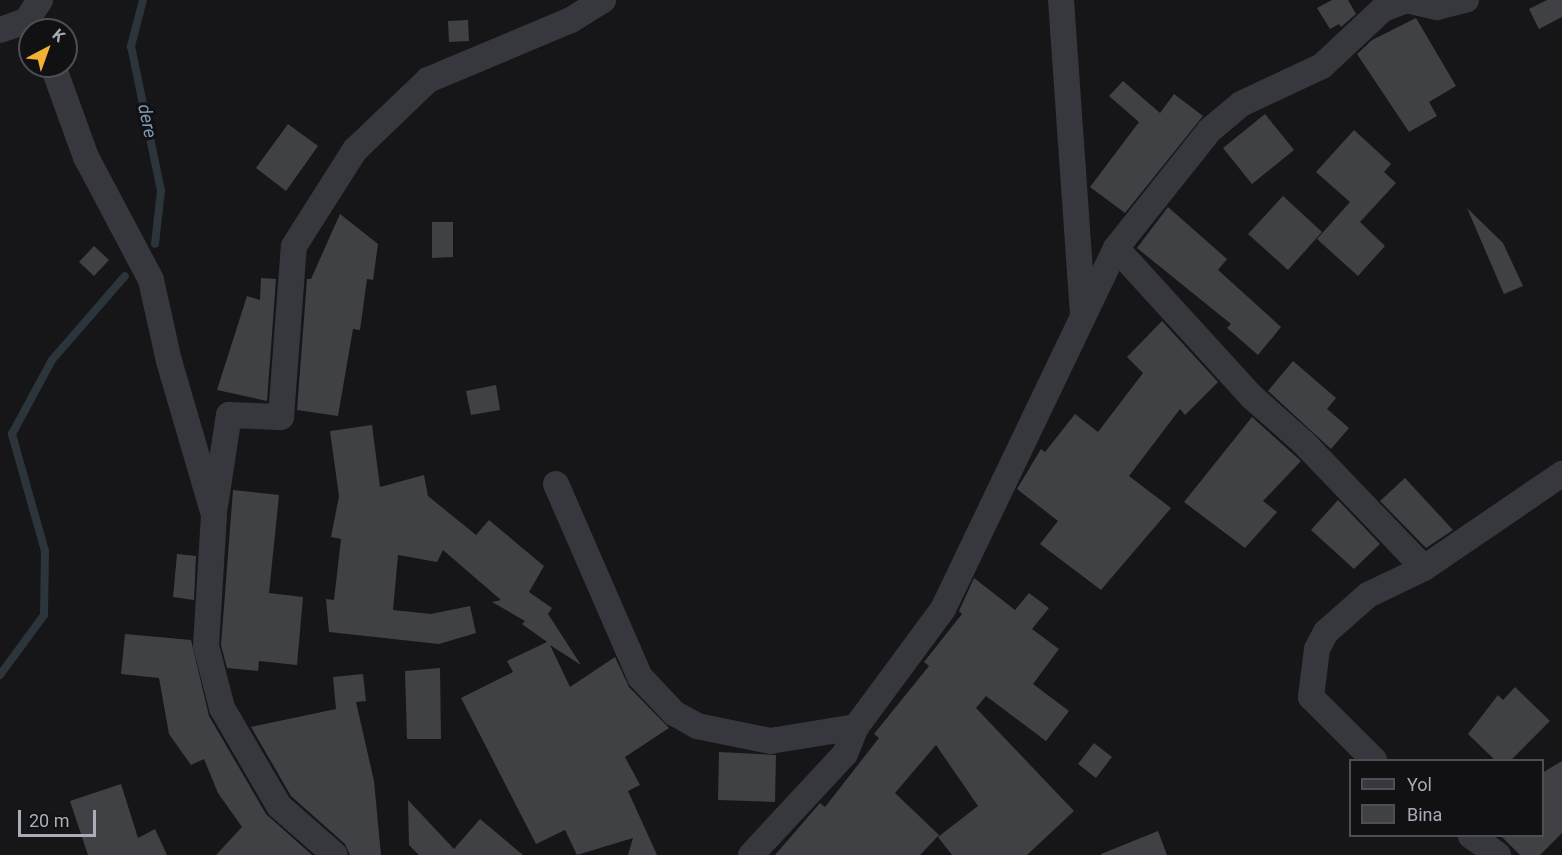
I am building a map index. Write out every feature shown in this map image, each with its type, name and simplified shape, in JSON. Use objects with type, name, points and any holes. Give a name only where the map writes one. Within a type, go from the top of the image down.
[{"type":"street","points":[[335,855],[279,806],[222,708],[206,646],[214,515],[229,416],[281,417],[294,246],[355,150],[428,80],[571,20],[603,0]]},
{"type":"street","points":[[1060,0],[1083,315]]},
{"type":"street","points":[[751,855],[845,754],[856,727],[943,609],[1116,248],[1210,130],[1241,104],[1322,66],[1383,9],[1406,0],[1437,7],[1466,0]]},
{"type":"street","points":[[0,30],[33,17]]},
{"type":"street","points":[[57,78],[86,157],[151,280],[168,361],[214,515]]},
{"type":"street","points":[[1116,248],[1252,397],[1304,443],[1424,568]]},
{"type":"street","points":[[1373,759],[1311,697],[1317,649],[1326,632],[1368,595],[1424,568],[1562,474]]},
{"type":"street","points":[[556,484],[640,677],[674,713],[697,726],[770,741],[856,727]]},
{"type":"street","points":[[1472,837],[1498,855]]},
{"type":"building","points":[[1332,0],[1348,0],[1356,14],[1341,27],[1339,24],[1330,29],[1317,8]]},
{"type":"building","points":[[1547,0],[1562,0],[1562,17],[1539,29],[1529,9]]},
{"type":"building","points":[[1416,18],[1456,86],[1429,102],[1437,116],[1409,132],[1357,54],[1372,40]]},
{"type":"building","points":[[468,20],[469,41],[449,42],[448,21]]},
{"type":"building","points":[[1123,81],[1160,113],[1174,94],[1203,116],[1125,213],[1090,187],[1139,122],[1109,96]]},
{"type":"building","points":[[1265,114],[1294,150],[1252,184],[1223,148]]},
{"type":"building","points":[[288,124],[318,146],[286,191],[256,168]]},
{"type":"building","points":[[1354,130],[1391,164],[1384,172],[1396,183],[1360,222],[1385,246],[1358,276],[1317,239],[1350,202],[1316,172]]},
{"type":"building","points":[[1283,196],[1322,232],[1288,270],[1248,234]]},
{"type":"building","points":[[1168,207],[1227,259],[1218,270],[1281,327],[1258,355],[1227,328],[1231,324],[1137,248]]},
{"type":"building","points":[[1467,208],[1503,243],[1523,286],[1504,294]]},
{"type":"building","points":[[340,214],[378,244],[373,280],[367,279],[360,330],[353,329],[338,416],[297,410],[307,279],[311,279]]},
{"type":"building","points":[[432,222],[453,222],[453,257],[432,258]]},
{"type":"building","points":[[94,246],[109,260],[94,276],[79,262]]},
{"type":"building","points":[[261,278],[276,279],[267,401],[217,390],[247,296],[260,300]]},
{"type":"building","points":[[1162,321],[1218,382],[1185,415],[1180,409],[1129,476],[1171,508],[1101,590],[1040,544],[1058,521],[1017,489],[1041,449],[1045,452],[1075,414],[1098,432],[1143,373],[1127,357]]},
{"type":"building","points":[[1293,361],[1336,398],[1327,409],[1349,428],[1331,449],[1268,391]]},
{"type":"building","points":[[496,385],[500,410],[471,415],[466,391]]},
{"type":"building","points":[[1252,417],[1301,461],[1263,501],[1277,512],[1245,548],[1184,502]]},
{"type":"building","points":[[372,425],[380,487],[424,475],[428,496],[476,535],[489,520],[544,566],[529,592],[552,608],[548,614],[581,665],[550,645],[570,687],[615,657],[629,687],[669,728],[625,757],[640,785],[628,791],[657,855],[628,855],[633,838],[577,855],[565,830],[536,844],[461,698],[513,672],[507,661],[547,642],[522,624],[525,621],[492,602],[501,600],[443,550],[437,562],[398,555],[393,610],[431,614],[470,606],[476,633],[439,644],[329,632],[326,599],[334,600],[341,539],[331,537],[339,496],[330,431]]},
{"type":"building","points":[[1405,478],[1453,530],[1426,548],[1380,501]]},
{"type":"building","points":[[233,490],[279,495],[269,593],[303,597],[297,665],[259,661],[258,671],[227,668],[221,645]]},
{"type":"building","points":[[1338,500],[1380,544],[1354,569],[1311,530]]},
{"type":"building","points":[[177,554],[196,556],[194,600],[173,597]]},
{"type":"building","points":[[974,578],[1015,610],[1029,593],[1049,608],[1032,629],[1059,649],[1033,684],[1069,711],[1046,741],[986,696],[976,708],[1074,811],[1027,855],[952,855],[938,837],[978,806],[936,745],[895,793],[939,835],[920,855],[775,855],[820,803],[825,807],[879,738],[874,734],[929,666],[924,662],[962,614],[959,611]]},
{"type":"building","points":[[125,634],[191,640],[209,716],[266,814],[312,855],[216,855],[242,827],[218,793],[204,759],[191,765],[169,734],[159,678],[121,674]]},
{"type":"building","points":[[440,668],[441,739],[407,739],[405,671]]},
{"type":"building","points":[[363,674],[366,701],[356,702],[374,781],[381,855],[350,855],[345,844],[291,796],[251,727],[336,709],[333,677]]},
{"type":"building","points":[[1515,687],[1550,721],[1512,759],[1494,759],[1468,734],[1498,695],[1503,700]]},
{"type":"building","points":[[1094,743],[1112,757],[1096,778],[1078,764]]},
{"type":"building","points":[[719,752],[776,755],[775,802],[718,800]]},
{"type":"building","points":[[1562,761],[1562,833],[1540,855],[1520,855],[1502,837],[1544,837],[1544,772]]},
{"type":"building","points":[[121,784],[138,838],[155,829],[167,855],[88,855],[70,801]]},
{"type":"building","points":[[408,800],[454,849],[480,819],[523,855],[419,855],[409,845]]},
{"type":"building","points":[[1158,831],[1167,855],[1101,855],[1101,854]]},
{"type":"waterway","name":"dere","points":[[143,0],[131,46],[161,191],[155,244]]},
{"type":"waterway","points":[[0,675],[44,615],[45,551],[12,434],[52,360],[125,276]]}]
